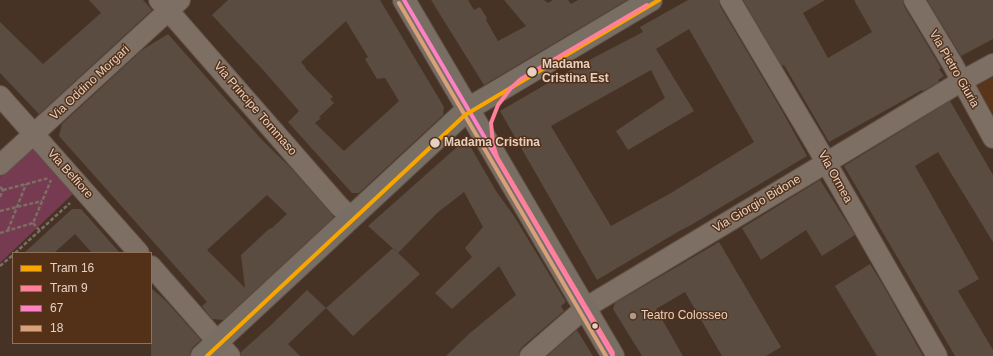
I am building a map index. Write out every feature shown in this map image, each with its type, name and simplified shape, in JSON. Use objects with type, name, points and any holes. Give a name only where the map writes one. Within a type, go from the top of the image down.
[{"type":"street","points":[[404,0],[613,356]]},
{"type":"street","points":[[202,356],[224,349],[351,217],[468,109],[651,0]]},
{"type":"street","name":"Via Ormea","points":[[730,0],[816,143],[937,356]]},
{"type":"street","name":"Via Pietro Giuria","points":[[914,0],[962,81],[993,138]]},
{"type":"street","name":"Via Oddino Morgari","points":[[0,165],[169,4]]},
{"type":"street","name":"Via Principe Tommaso","points":[[169,4],[339,206],[351,217]]},
{"type":"street","name":"Via Giorgio Bidone","points":[[530,356],[585,308],[962,81],[993,64]]},
{"type":"street","name":"Via Belfiore","points":[[0,96],[138,252]]},
{"type":"street","points":[[152,267],[224,349]]},
{"type":"path","points":[[3,190],[53,177],[33,223]]},
{"type":"path","points":[[8,231],[26,184]]},
{"type":"path","points":[[0,187],[3,190]]},
{"type":"path","points":[[0,197],[3,190]]},
{"type":"path","points":[[16,252],[84,190]]},
{"type":"path","points":[[0,211],[42,201]]},
{"type":"path","points":[[33,223],[40,231]]},
{"type":"path","points":[[0,233],[33,223]]},
{"type":"path","points":[[0,266],[12,256]]},
{"type":"shaded area","points":[[993,71],[993,114],[975,82]]},
{"type":"shaded area","points":[[37,143],[77,190],[0,263],[0,177]]},
{"type":"building","points":[[89,0],[143,0],[152,10],[39,114],[0,73],[0,22],[43,64],[101,13]]},
{"type":"building","points":[[228,0],[380,0],[444,107],[443,115],[359,193],[352,193],[288,122],[299,111],[212,15]],"holes":[[[346,21],[368,57],[365,59],[377,79],[385,78],[399,101],[344,151],[315,123],[321,118],[319,117],[334,103],[330,99],[333,97],[301,62]]]},
{"type":"building","points":[[431,0],[468,0],[474,10],[480,7],[498,41],[526,26],[504,0],[544,0],[548,3],[553,0],[568,0],[571,4],[578,0],[627,0],[484,85]]},
{"type":"building","points":[[688,0],[719,0],[720,6],[807,156],[597,280],[500,111],[574,68],[643,32],[640,27]],"holes":[[[689,29],[754,142],[671,193],[611,226],[551,126],[651,70],[665,98],[616,131],[628,150],[694,111],[656,49]]]},
{"type":"building","points":[[743,0],[825,0],[803,13],[828,58],[872,32],[854,0],[903,0],[904,6],[941,68],[939,69],[944,76],[938,80],[939,82],[829,142],[784,65],[782,66]]},
{"type":"building","points":[[927,0],[993,0],[993,39],[961,56]]},
{"type":"building","points":[[168,34],[262,140],[289,166],[334,217],[223,320],[212,319],[202,306],[207,302],[59,136],[62,124],[142,50]],"holes":[[[267,195],[287,214],[241,255],[245,288],[207,250]]]},
{"type":"building","points":[[950,101],[993,175],[993,242],[938,152],[915,166],[979,279],[958,291],[993,350],[993,356],[955,356],[844,166]]},
{"type":"building","points":[[466,139],[496,191],[514,216],[566,302],[561,306],[564,311],[522,347],[519,352],[519,356],[446,356],[470,333],[516,295],[499,266],[452,309],[435,293],[472,257],[465,248],[483,227],[464,192],[437,213],[398,253],[368,226]]},
{"type":"building","points":[[820,180],[855,235],[822,256],[806,230],[761,260],[742,228]]},
{"type":"building","points":[[72,209],[81,209],[119,252],[91,252],[75,234],[55,252],[25,252]]},
{"type":"building","points":[[719,242],[781,347],[766,356],[722,356],[685,292],[656,309],[683,356],[642,356],[613,309],[615,303]]},
{"type":"building","points":[[393,248],[420,274],[353,336],[326,308]]},
{"type":"building","points":[[870,264],[923,356],[877,356],[835,286]]},
{"type":"building","points":[[152,289],[166,301],[201,340],[193,347],[190,352],[190,356],[151,356]]},
{"type":"building","points":[[307,290],[326,308],[288,344],[300,356],[241,356],[241,352]]},
{"type":"building","points":[[577,330],[593,356],[547,356]]},
{"type":"tram line","name":"16","points":[[207,356],[465,115],[659,0]]},
{"type":"tram line","name":"9","points":[[613,353],[497,157],[493,144],[491,123],[498,105],[511,88],[521,79],[647,5]]},
{"type":"transit line","name":"67","points":[[404,0],[613,356]]},
{"type":"transit line","name":"18","points":[[399,3],[606,356]]},
{"type":"place","name":"Madama Cristina Est","points":[[532,72]]},
{"type":"place","name":"Madama Cristina","points":[[435,143]]},
{"type":"place","name":"Teatro Colosseo","points":[[633,316]]}]
